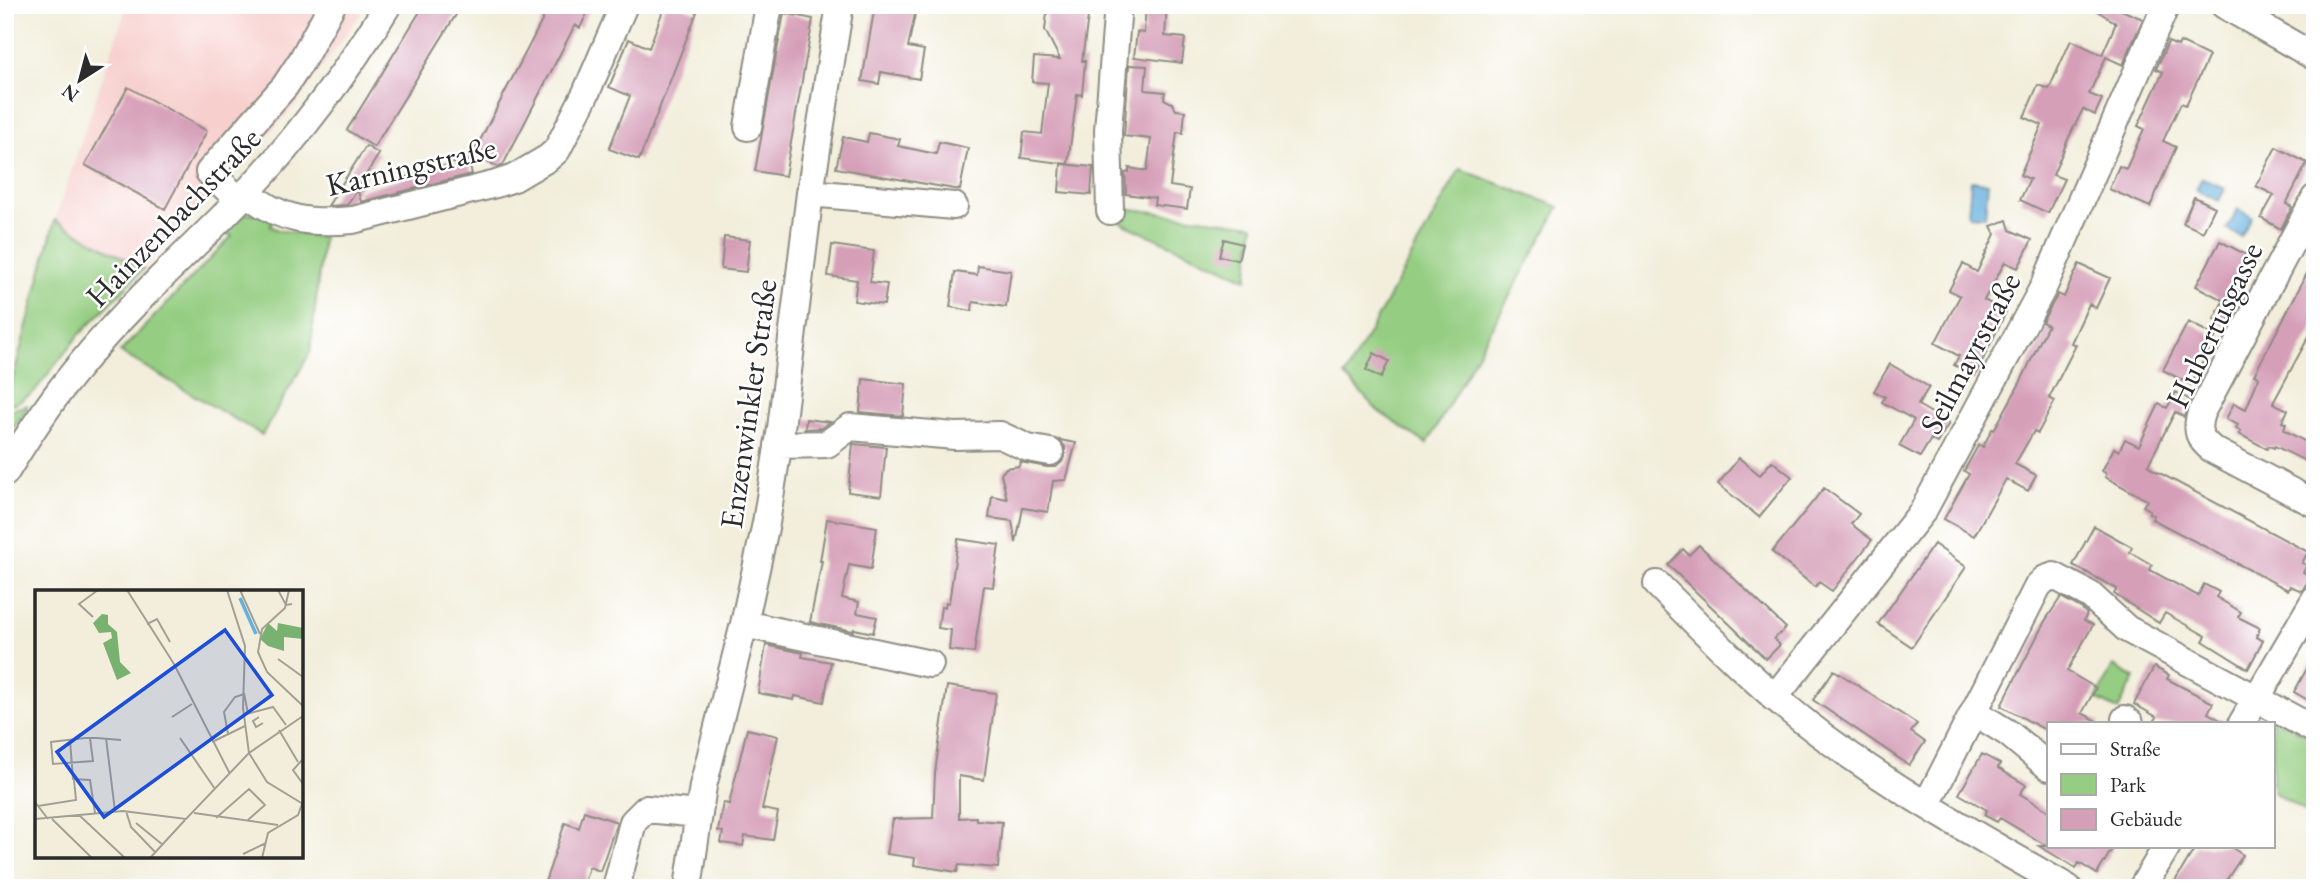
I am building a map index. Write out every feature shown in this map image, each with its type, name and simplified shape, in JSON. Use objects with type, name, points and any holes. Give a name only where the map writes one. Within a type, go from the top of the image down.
[{"type":"street","name":"Karningstraße","points":[[332,5],[285,86],[209,172],[243,196],[277,213],[302,221],[329,223],[366,217],[514,178],[548,159],[557,150],[586,93],[624,5]]},
{"type":"street","name":"Hainzenbachstraße","points":[[5,473],[46,409],[82,361],[243,196],[331,92],[388,5]]},
{"type":"street","points":[[748,127],[769,5]]},
{"type":"street","name":"Enzenwinkler Straße","points":[[688,888],[703,786],[744,624],[766,523],[810,193],[840,5]]},
{"type":"street","points":[[1110,211],[1108,130],[1118,5]]},
{"type":"street","name":"Seilmayrstraße","points":[[1774,698],[1923,511],[2044,286],[2165,5]]},
{"type":"street","points":[[2224,5],[2315,57]]},
{"type":"street","points":[[810,193],[954,206]]},
{"type":"street","name":"Hubertusgasse","points":[[2315,198],[2201,413],[2197,426],[2198,434],[2213,450],[2315,504]]},
{"type":"street","points":[[778,445],[827,444],[850,427],[944,436],[1000,435],[1028,448],[1050,452]]},
{"type":"street","points":[[1927,804],[2038,586],[2045,579],[2054,576],[2090,595],[2127,629],[2315,730]]},
{"type":"street","points":[[1657,584],[1734,662],[1774,698],[1860,762],[2068,888]]},
{"type":"street","points":[[2243,722],[2315,600]]},
{"type":"street","points":[[744,624],[930,664]]},
{"type":"street","points":[[1974,712],[2008,733],[2047,765]]},
{"type":"street","points":[[616,888],[633,822],[639,814],[646,809],[699,814]]},
{"type":"street","points":[[2142,888],[2160,848]]},
{"type":"shaded area","points":[[127,5],[352,5],[363,11],[295,105],[144,269],[55,220]]},
{"type":"green space","points":[[1460,169],[1559,207],[1427,444],[1378,411],[1345,376]]},
{"type":"green space","points":[[1116,207],[1254,225],[1247,279],[1126,225],[1118,219]]},
{"type":"green space","points":[[255,213],[274,220],[270,226],[278,230],[323,237],[310,353],[262,435],[120,352],[232,236],[223,231],[244,214]]},
{"type":"green space","points":[[55,220],[144,269],[79,335],[34,392],[16,403],[6,404]]},
{"type":"green space","points":[[27,405],[27,408],[5,441],[5,412]]},
{"type":"green space","points":[[2113,666],[2135,678],[2118,710],[2096,699]]},
{"type":"green space","points":[[2268,715],[2315,739],[2314,817],[2274,793],[2274,722],[2254,722]]},
{"type":"water","points":[[2202,178],[2225,189],[2219,201],[2196,190]]},
{"type":"water","points":[[1971,181],[1988,183],[1985,216],[1968,215]]},
{"type":"water","points":[[2238,209],[2252,217],[2241,237],[2227,229]]},
{"type":"building","points":[[424,5],[462,5],[374,147],[347,130]]},
{"type":"building","points":[[553,5],[591,5],[580,28],[575,25],[503,165],[498,167],[473,154],[547,11],[549,12]]},
{"type":"building","points":[[665,5],[679,5],[697,12],[639,160],[609,149],[630,96],[609,87],[629,39],[649,48]]},
{"type":"building","points":[[875,5],[917,5],[908,47],[924,50],[919,79],[881,72],[879,84],[862,81]]},
{"type":"building","points":[[1057,5],[1089,9],[1082,61],[1085,61],[1082,95],[1077,94],[1068,164],[1021,158],[1024,132],[1042,134],[1048,83],[1032,82],[1034,57],[1060,59],[1045,30],[1047,13]]},
{"type":"building","points":[[1146,5],[1167,5],[1165,36],[1185,38],[1182,63],[1134,57],[1137,32],[1144,33]]},
{"type":"building","points":[[2088,5],[2109,5],[2143,19],[2123,65],[2106,57],[2089,94],[2102,99],[2095,115],[2083,109],[2069,137],[2053,175],[2064,179],[2048,213],[2020,200],[2030,179],[2020,175],[2042,125],[2024,117],[2038,85],[2049,89],[2071,40],[2102,55],[2116,23]]},
{"type":"building","points":[[784,13],[813,19],[785,176],[755,171]]},
{"type":"building","points":[[2168,42],[2178,46],[2180,42],[2209,56],[2186,105],[2181,103],[2163,141],[2176,147],[2150,207],[2109,189],[2119,166],[2126,169],[2144,129],[2138,126],[2163,72],[2156,69]]},
{"type":"building","points":[[1129,65],[1147,66],[1145,90],[1165,92],[1164,99],[1172,103],[1176,110],[1185,111],[1183,133],[1177,132],[1170,186],[1190,189],[1187,209],[1154,205],[1155,198],[1126,194],[1125,173],[1129,172],[1129,168],[1147,171],[1151,139],[1124,136]]},
{"type":"building","points":[[128,87],[207,131],[165,209],[85,165]]},
{"type":"building","points":[[869,133],[900,139],[898,146],[936,154],[939,142],[968,148],[960,190],[836,168],[843,137],[867,142]]},
{"type":"building","points":[[366,146],[379,154],[347,205],[328,206]]},
{"type":"building","points":[[2276,147],[2307,163],[2286,204],[2292,207],[2281,229],[2261,218],[2274,195],[2256,186]]},
{"type":"building","points":[[468,159],[472,174],[361,202],[358,191]]},
{"type":"building","points":[[1061,164],[1093,167],[1091,195],[1059,192]]},
{"type":"building","points":[[2194,197],[2215,207],[2203,232],[2183,223]]},
{"type":"building","points":[[2007,220],[2010,230],[2032,240],[2018,268],[2005,262],[1984,300],[2006,312],[1975,376],[1954,365],[1959,356],[1935,343],[1960,296],[1949,290],[1963,264],[1977,272],[1995,234],[1991,226]]},
{"type":"building","points":[[724,237],[750,240],[746,272],[721,269]]},
{"type":"building","points":[[1224,239],[1242,244],[1238,260],[1219,256]]},
{"type":"building","points":[[2220,241],[2256,260],[2232,305],[2196,286]]},
{"type":"building","points":[[832,245],[874,251],[870,282],[887,284],[884,305],[854,301],[857,280],[828,276]]},
{"type":"building","points":[[2315,258],[2315,325],[2273,403],[2288,410],[2282,422],[2286,424],[2284,430],[2315,447],[2315,466],[2275,446],[2269,446],[2267,449],[2239,434],[2241,431],[2236,428],[2238,425],[2226,419],[2234,403],[2246,409],[2259,377],[2254,375]]},
{"type":"building","points":[[2079,264],[2110,278],[2096,308],[2089,304],[2071,343],[2076,345],[2049,398],[2055,401],[2038,433],[2034,431],[2015,464],[2036,475],[2028,491],[2006,479],[1974,536],[1944,519],[1969,474],[1964,471],[1979,444],[1983,447],[2020,383],[2048,325],[2042,322],[2058,294],[2064,297]]},
{"type":"building","points":[[978,266],[1011,271],[1006,307],[973,302],[972,311],[950,307],[955,272],[977,275]]},
{"type":"building","points":[[2222,303],[2237,311],[2229,327],[2214,319]]},
{"type":"building","points":[[2188,322],[2216,336],[2191,385],[2163,370]]},
{"type":"building","points":[[1374,353],[1389,361],[1381,378],[1366,370]]},
{"type":"building","points":[[1890,364],[1929,387],[1918,405],[1949,423],[1937,443],[1931,439],[1920,457],[1899,446],[1914,420],[1882,402],[1885,397],[1874,391]]},
{"type":"building","points":[[863,379],[906,384],[903,416],[860,412]]},
{"type":"building","points":[[2176,392],[2190,400],[2184,417],[2175,412],[2148,465],[2308,552],[2302,563],[2307,565],[2303,572],[2310,577],[2302,591],[2290,586],[2288,590],[2152,519],[2154,515],[2143,506],[2147,500],[2105,477],[2107,474],[2102,471],[2114,448],[2119,451],[2125,439],[2139,446],[2159,404],[2167,408]]},
{"type":"building","points":[[806,419],[830,422],[822,428],[805,429]]},
{"type":"building","points":[[1060,440],[1076,443],[1066,480],[1053,481],[1048,512],[1023,508],[1016,543],[1012,521],[989,518],[992,496],[1007,499],[1001,474],[1006,468],[1019,466],[1020,462],[1056,467],[1065,455],[1065,447]]},
{"type":"building","points":[[853,444],[886,447],[881,496],[848,492]]},
{"type":"building","points":[[1739,458],[1760,475],[1772,461],[1792,477],[1759,517],[1718,484]]},
{"type":"building","points":[[1824,488],[1859,514],[1851,524],[1872,540],[1832,591],[1819,582],[1815,587],[1772,552]]},
{"type":"building","points":[[827,519],[877,527],[871,569],[849,565],[842,598],[859,602],[857,613],[877,617],[873,633],[810,622]]},
{"type":"building","points":[[2094,526],[2132,547],[2130,552],[2152,565],[2150,570],[2198,596],[2204,584],[2219,592],[2216,597],[2241,612],[2238,617],[2260,628],[2256,637],[2263,641],[2248,669],[2203,641],[2206,636],[2165,613],[2159,623],[2114,594],[2117,589],[2073,565]]},
{"type":"building","points":[[958,539],[999,545],[993,587],[984,586],[974,653],[949,650],[951,630],[938,628],[941,607],[945,607],[946,602],[949,603]]},
{"type":"building","points":[[1934,544],[1966,567],[1912,647],[1878,624]]},
{"type":"building","points":[[1699,545],[1786,628],[1774,639],[1780,645],[1766,659],[1668,565],[1683,549],[1689,555]]},
{"type":"building","points":[[2061,597],[2081,608],[2087,614],[2084,620],[2093,625],[2067,671],[2096,688],[2082,713],[2099,722],[2047,722],[2047,731],[2001,706],[2045,621]]},
{"type":"building","points":[[766,645],[803,653],[802,657],[831,662],[824,702],[758,693]]},
{"type":"building","points":[[2315,654],[2315,704],[2294,692]]},
{"type":"building","points":[[2154,667],[2169,675],[2167,679],[2213,703],[2208,713],[2224,722],[2154,722],[2157,717],[2134,704]]},
{"type":"building","points":[[1834,670],[1917,724],[1911,732],[1925,742],[1909,765],[1813,700]]},
{"type":"building","points":[[947,686],[996,693],[984,780],[959,776],[959,818],[976,817],[976,820],[1002,822],[998,868],[959,865],[957,872],[914,865],[915,858],[887,854],[893,819],[933,818],[935,773]]},
{"type":"building","points":[[747,729],[778,736],[762,809],[778,812],[773,840],[745,836],[743,846],[721,843],[723,832],[718,831],[723,803],[729,804]]},
{"type":"building","points":[[1982,754],[2000,764],[1998,768],[2026,785],[2020,794],[2047,810],[2047,846],[2000,818],[1997,822],[1984,815],[1987,810],[1959,794]]},
{"type":"building","points":[[584,811],[617,822],[600,871],[589,867],[582,888],[543,888],[565,823],[579,828]]},
{"type":"building","points":[[2039,846],[2113,848],[2097,874],[2079,863],[2076,868]]},
{"type":"building","points":[[2195,848],[2232,848],[2243,855],[2221,888],[2171,888]]}]
